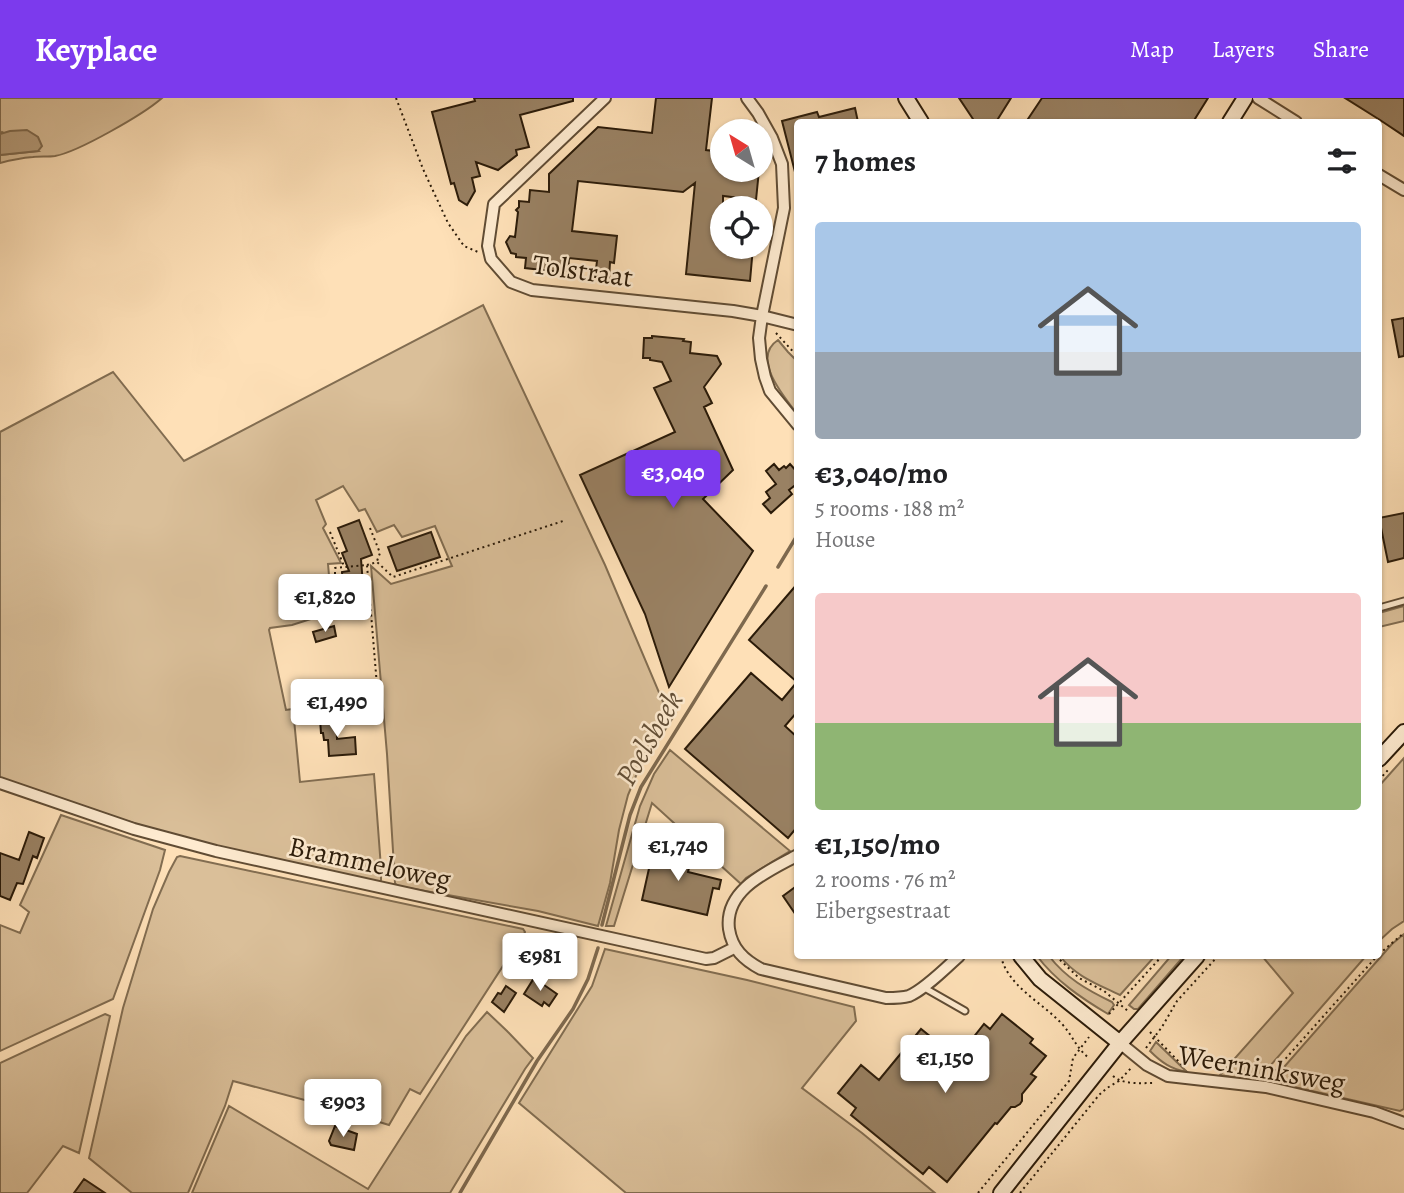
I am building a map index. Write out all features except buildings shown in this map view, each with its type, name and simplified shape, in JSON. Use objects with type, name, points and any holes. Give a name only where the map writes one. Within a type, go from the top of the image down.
[{"type":"main road","points":[[906,98],[919,119]]},
{"type":"main road","points":[[1232,119],[1245,98]]},
{"type":"main road","points":[[1382,756],[1404,732]]},
{"type":"main road","points":[[1023,959],[1040,979],[1120,1044]]},
{"type":"main road","points":[[1001,1193],[1120,1044],[1194,959]]},
{"type":"street","points":[[491,259],[488,246],[494,204],[605,98]]},
{"type":"street","points":[[747,98],[772,138],[782,164],[784,208],[759,338],[761,359],[770,391],[794,420]]},
{"type":"street","points":[[1258,98],[1291,119]]},
{"type":"street","points":[[1382,177],[1404,190]]},
{"type":"street","name":"Tolstraat","points":[[491,259],[511,282],[532,290],[733,311],[794,324]]},
{"type":"street","name":"Brammeloweg","points":[[0,783],[134,829],[216,851],[706,959],[714,958],[734,947]]},
{"type":"street","points":[[794,857],[751,883],[732,904],[728,917],[730,936],[734,947],[753,965],[886,998],[911,995],[956,959]]},
{"type":"street","name":"Weerninksweg","points":[[1120,1044],[1157,1072],[1168,1076],[1261,1087],[1374,1112],[1404,1123]]},
{"type":"lane","points":[[1382,607],[1404,601]]},
{"type":"lane","points":[[923,987],[965,1011]]},
{"type":"path","points":[[397,98],[423,169],[448,223],[464,246],[491,259]]},
{"type":"path","points":[[777,334],[794,353]]},
{"type":"path","points":[[377,562],[393,577],[563,522]]},
{"type":"path","points":[[370,528],[380,553],[377,562]]},
{"type":"path","points":[[330,533],[345,567]]},
{"type":"path","points":[[335,585],[335,568],[377,562]]},
{"type":"path","points":[[367,565],[380,722]]},
{"type":"path","points":[[1382,952],[1404,933]]},
{"type":"path","points":[[1002,959],[1004,966],[1032,998],[1061,1022],[1078,1050],[1119,1081],[1160,1083]]},
{"type":"path","points":[[1059,959],[1079,978],[1104,991],[1119,1003],[1159,959]]},
{"type":"path","points":[[1020,1193],[1099,1095],[1119,1081],[1139,1059],[1177,1001],[1215,959]]},
{"type":"path","points":[[1261,1087],[1374,959]]},
{"type":"path","points":[[1156,1036],[1182,1065],[1200,1079]]},
{"type":"path","points":[[978,1193],[1069,1081],[1073,1058],[1078,1050]]},
{"type":"shaded area","points":[[0,98],[162,98],[110,132],[79,148],[55,156],[0,163],[0,155],[38,151],[2,132],[0,134]]},
{"type":"shaded area","points":[[27,130],[38,137],[42,146],[38,151],[0,155],[0,134]]},
{"type":"shaded area","points":[[483,305],[605,565],[663,702],[676,713],[652,750],[645,754],[628,795],[598,926],[538,911],[397,886],[395,883],[371,566],[391,584],[452,566],[435,526],[402,537],[394,525],[377,532],[365,509],[359,511],[343,486],[316,500],[326,524],[323,528],[341,563],[328,564],[330,587],[339,592],[339,610],[269,630],[286,710],[293,709],[300,782],[374,774],[381,868],[379,882],[208,846],[0,782],[0,432],[113,372],[184,461]]},
{"type":"shaded area","points":[[778,340],[794,358],[794,410],[773,378],[767,357],[770,348]]},
{"type":"shaded area","points":[[1404,606],[1404,621],[1382,626],[1382,612]]},
{"type":"shaded area","points":[[670,750],[790,851],[746,878],[741,884],[652,803],[614,926],[606,926],[640,806],[654,774]]},
{"type":"shaded area","points":[[1404,758],[1404,921],[1382,938],[1382,783]]},
{"type":"shaded area","points":[[61,815],[165,850],[160,870],[113,999],[0,1051],[0,925],[20,933],[29,912],[20,905]]},
{"type":"shaded area","points":[[180,856],[523,929],[525,932],[420,1094],[410,1089],[389,1125],[233,1081],[188,1193],[132,1193],[89,1158],[123,1008],[153,909],[169,872]]},
{"type":"shaded area","points":[[1404,934],[1404,1109],[1400,1111],[1270,1083],[1379,959],[1382,959],[1392,944]]},
{"type":"shaded area","points":[[605,949],[854,1007],[856,1021],[802,1088],[935,1193],[626,1193],[519,1103],[592,986]]},
{"type":"shaded area","points":[[1040,959],[1052,959],[1078,983],[1114,1005],[1108,1014],[1088,1002],[1052,973]]},
{"type":"shaded area","points":[[1063,959],[1152,959],[1120,995],[1095,983]]},
{"type":"shaded area","points":[[1168,959],[1181,959],[1138,1009],[1129,1005]]},
{"type":"shaded area","points":[[1265,959],[1363,959],[1257,1081],[1220,1075],[1293,993]]},
{"type":"shaded area","points":[[487,1012],[533,1058],[450,1193],[192,1193],[229,1106],[368,1189],[466,1036]]},
{"type":"shaded area","points":[[105,1014],[110,1016],[79,1153],[63,1146],[27,1193],[0,1193],[0,1063]]},
{"type":"shaded area","points":[[1156,1042],[1187,1072],[1167,1065],[1150,1051]]},
{"type":"waterway","name":"Poelsbeek","points":[[778,567],[794,541]]},
{"type":"waterway","name":"Poelsbeek","points":[[602,925],[630,815],[641,787],[766,586]]},
{"type":"waterway","name":"Poelsbeek","points":[[460,1193],[537,1061],[573,1009],[588,979],[598,948]]}]
